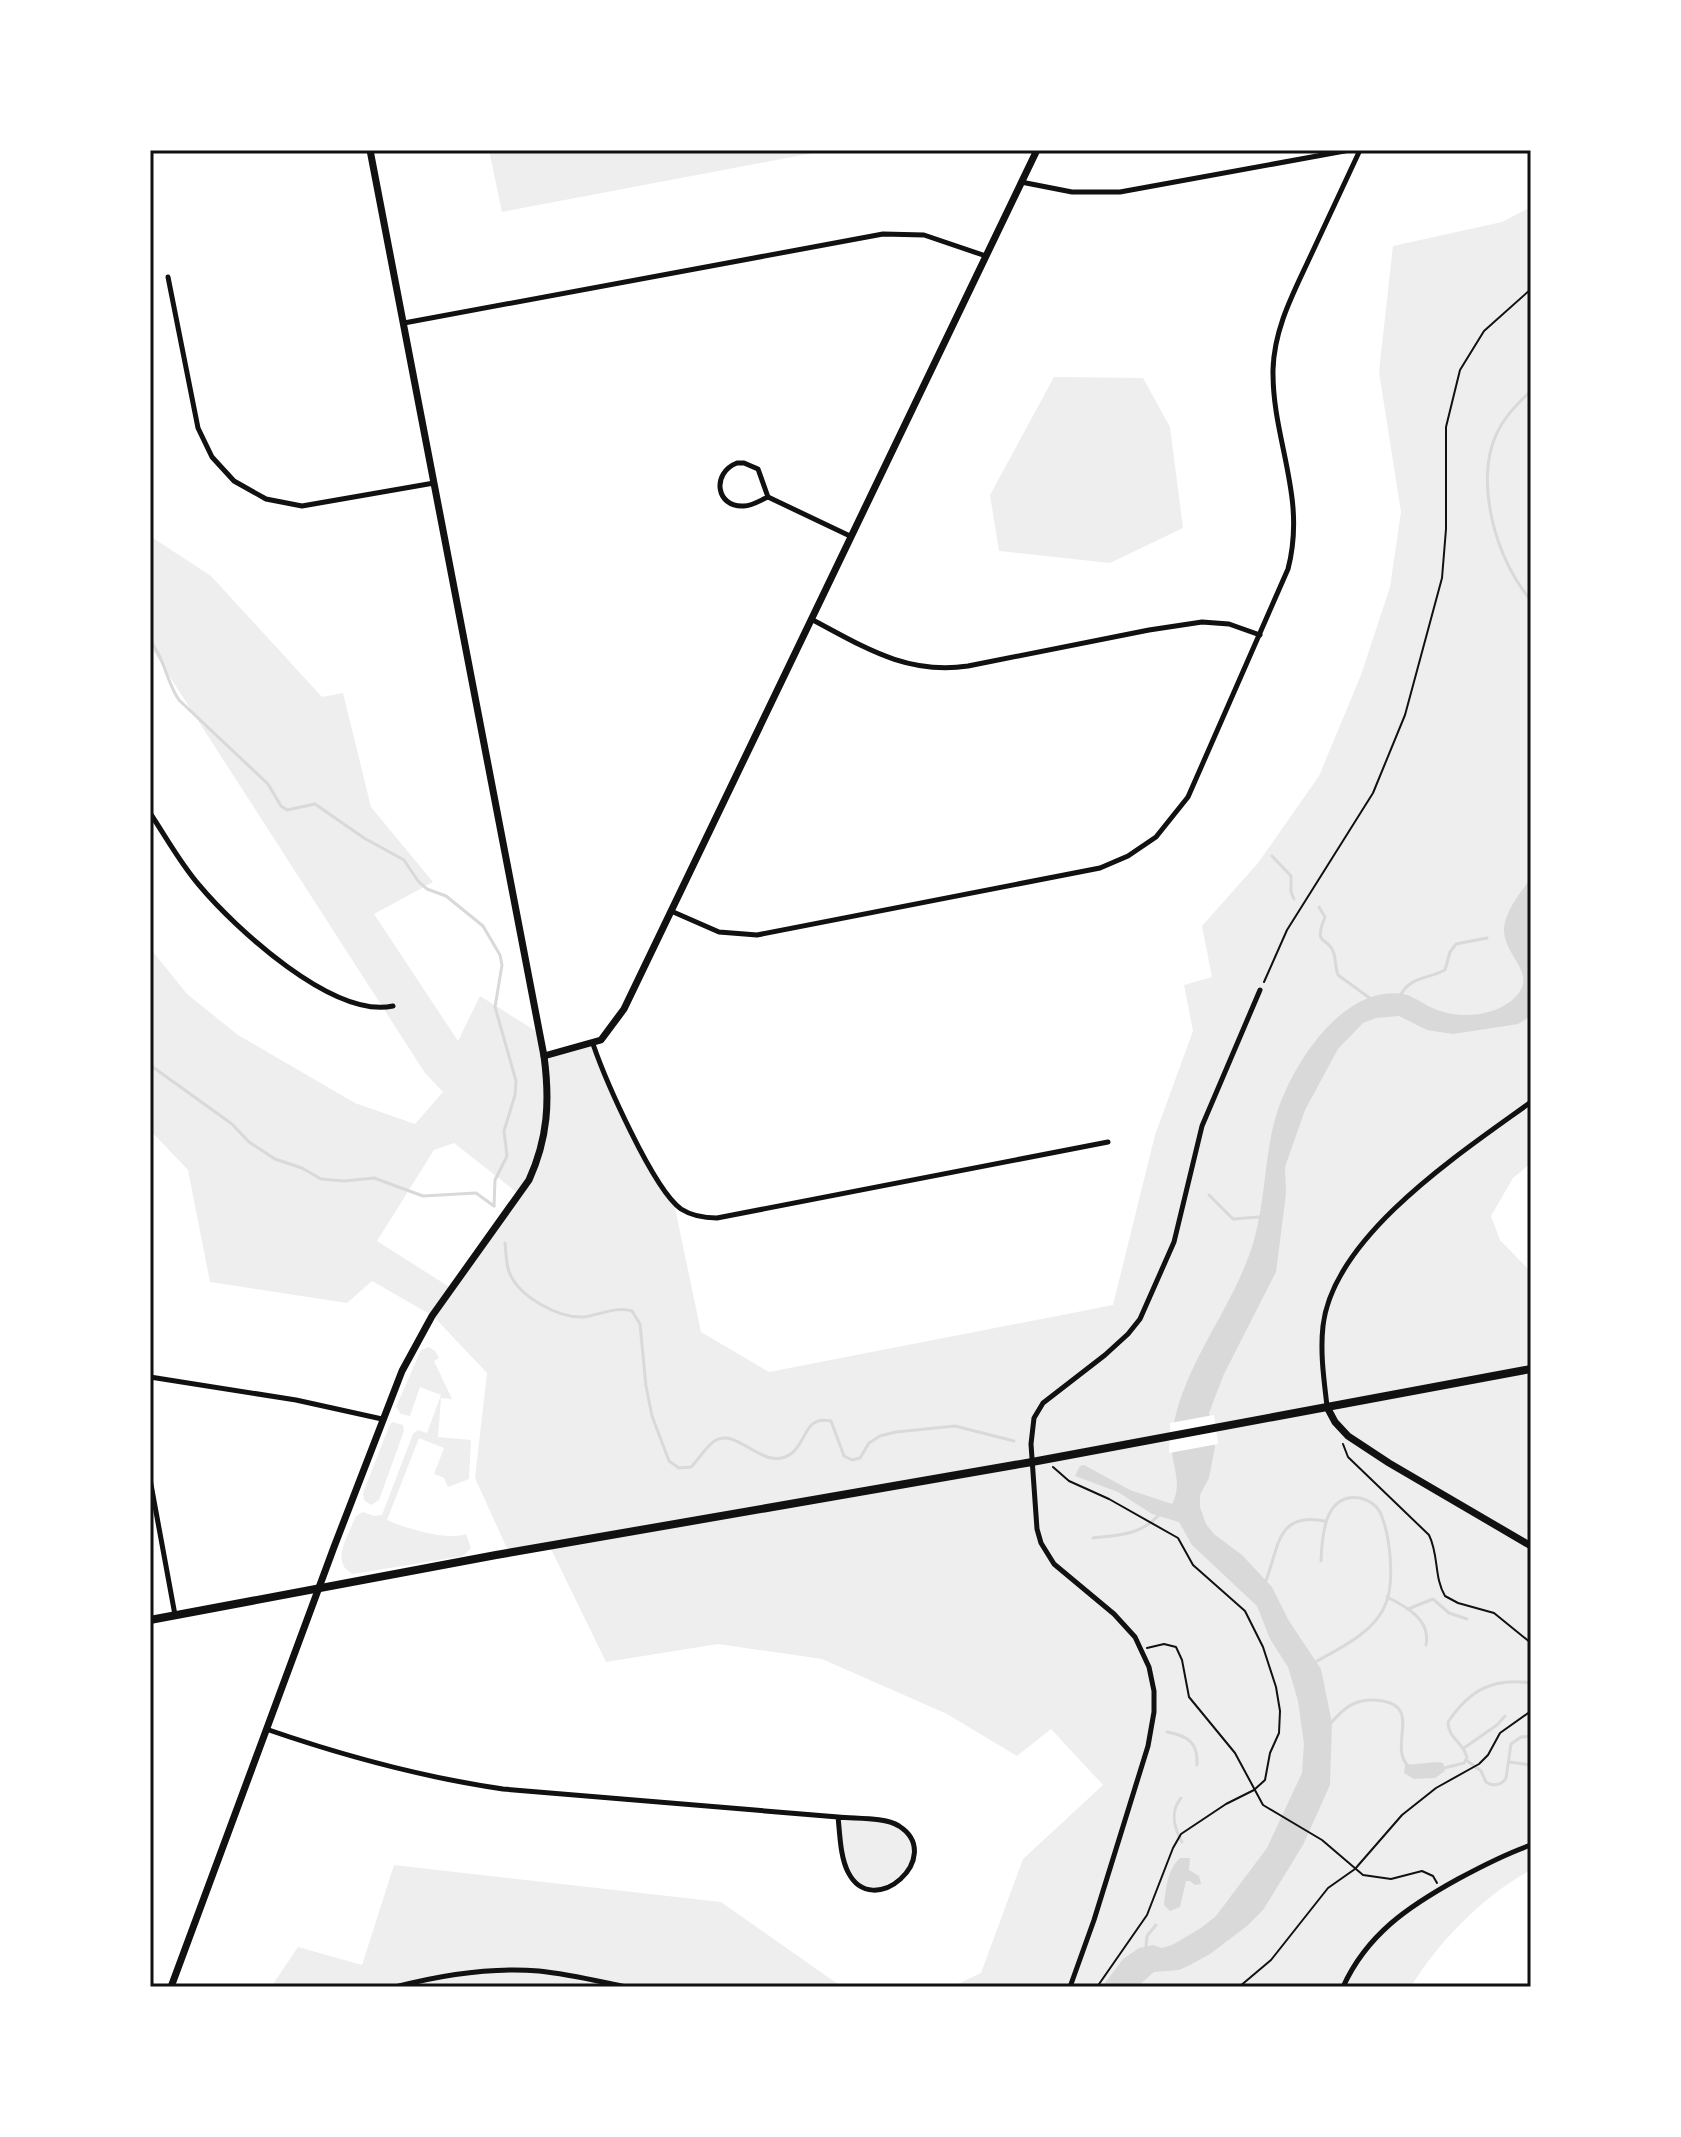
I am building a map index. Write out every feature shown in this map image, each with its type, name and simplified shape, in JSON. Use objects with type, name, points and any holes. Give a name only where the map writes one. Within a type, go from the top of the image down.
[{"type":"main road","points":[[150,1620],[1531,1369]]},
{"type":"street","points":[[171,1987],[402,1371],[424,1329],[520,1195],[539,1158],[548,1121],[544,1056],[370,150]]},
{"type":"street","points":[[544,1056],[601,1040],[624,1009],[1037,150]]},
{"type":"street","points":[[1021,182],[1072,192],[1120,192],[1350,150]]},
{"type":"street","points":[[671,911],[719,932],[757,935],[1086,871],[1114,863],[1156,837],[1188,797],[1288,569],[1295,532],[1294,501],[1274,392],[1276,341],[1287,307],[1360,150]]},
{"type":"street","points":[[404,323],[883,234],[924,235],[986,256]]},
{"type":"street","points":[[168,277],[198,428],[212,457],[234,481],[266,499],[302,506],[434,483]]},
{"type":"street","points":[[768,497],[749,506],[735,506],[720,490],[722,475],[737,463],[753,465],[761,474],[768,497],[850,536]]},
{"type":"street","points":[[811,619],[888,658],[939,669],[1202,622],[1229,624],[1260,635]]},
{"type":"street","points":[[150,813],[199,885],[265,951],[304,978],[342,998],[375,1008],[393,1006]]},
{"type":"street","points":[[1070,1987],[1148,1746],[1154,1691],[1143,1650],[1135,1637],[1114,1614],[1046,1555],[1037,1529],[1032,1462],[1034,1418],[1043,1403],[1105,1355],[1140,1319],[1174,1242],[1202,1126],[1260,990]]},
{"type":"street","points":[[593,1044],[602,1069],[655,1175],[674,1203],[704,1218],[717,1218],[1108,1142]]},
{"type":"street","points":[[1531,1102],[1460,1156],[1369,1235],[1346,1264],[1331,1293],[1323,1325],[1327,1407],[1348,1436],[1531,1546]]},
{"type":"street","points":[[150,1377],[296,1400],[382,1419]]},
{"type":"street","points":[[150,1479],[175,1615]]},
{"type":"street","points":[[266,1729],[381,1766],[462,1783],[512,1790],[838,1817],[892,1823],[909,1836],[914,1849],[913,1861],[903,1878],[889,1887],[875,1890],[852,1879],[845,1866],[838,1817]]},
{"type":"street","points":[[1343,1987],[1355,1963],[1374,1938],[1404,1911],[1501,1857],[1531,1845]]},
{"type":"street","points":[[395,1987],[447,1977],[513,1970],[626,1987]]},
{"type":"path","points":[[1260,990],[1287,930],[1373,793],[1405,715],[1442,578],[1446,529],[1446,427],[1460,370],[1484,331],[1531,289]]},
{"type":"path","points":[[1342,1442],[1348,1457],[1429,1535],[1435,1550],[1438,1581],[1445,1596],[1494,1613],[1531,1643]]},
{"type":"path","points":[[1052,1466],[1069,1481],[1175,1535],[1193,1565],[1245,1611],[1263,1647],[1280,1711],[1279,1733],[1270,1753],[1265,1780],[1254,1790],[1226,1804],[1181,1834],[1147,1915],[1097,1987]]},
{"type":"path","points":[[1143,1650],[1164,1644],[1176,1647],[1182,1660],[1189,1697],[1235,1753],[1263,1805],[1337,1851],[1363,1875],[1381,1879],[1422,1871],[1433,1876],[1441,1889]]},
{"type":"path","points":[[1239,1987],[1271,1960],[1328,1888],[1355,1869],[1419,1800],[1474,1768],[1488,1755],[1500,1733],[1531,1711]]},
{"type":"shaded area","points":[[489,150],[829,150],[502,212]]},
{"type":"shaded area","points":[[1531,207],[1531,1163],[1513,1178],[1491,1216],[1500,1240],[1531,1272],[1531,1870],[1497,1892],[1464,1921],[1434,1954],[1411,1987],[951,1987],[981,1973],[1023,1859],[1103,1785],[1051,1729],[1017,1756],[947,1714],[822,1659],[718,1644],[606,1662],[550,1547],[509,1553],[475,1478],[487,1373],[433,1316],[372,1281],[347,1303],[210,1282],[188,1170],[150,1130],[150,948],[187,994],[238,1035],[355,1103],[415,1124],[443,1092],[425,1073],[150,646],[150,536],[211,576],[322,697],[343,693],[371,807],[433,882],[374,914],[458,1041],[480,996],[539,1033],[544,1056],[593,1044],[602,1069],[655,1175],[674,1203],[701,1332],[769,1372],[1113,1305],[1155,1135],[1193,1031],[1184,985],[1212,977],[1202,926],[1258,863],[1319,776],[1361,675],[1390,587],[1401,512],[1379,372],[1393,246],[1502,222]],"holes":[[[454,1143],[520,1195],[451,1288],[377,1241],[434,1150]]]},
{"type":"shaded area","points":[[1054,377],[1143,378],[1170,427],[1183,528],[1110,563],[999,551],[990,495]]},
{"type":"shaded area","points":[[1531,878],[1531,1016],[1518,1024],[1453,1034],[1427,1030],[1399,1016],[1376,1018],[1363,1023],[1338,1049],[1305,1110],[1285,1167],[1286,1194],[1276,1272],[1224,1374],[1209,1413],[1215,1447],[1209,1478],[1200,1495],[1200,1507],[1206,1524],[1214,1534],[1242,1555],[1272,1587],[1289,1621],[1321,1669],[1332,1723],[1330,1785],[1303,1845],[1263,1910],[1247,1926],[1210,1954],[1179,1970],[1154,1972],[1137,1987],[1102,1987],[1123,1959],[1139,1948],[1172,1945],[1216,1916],[1267,1848],[1302,1773],[1304,1744],[1298,1701],[1288,1667],[1270,1639],[1257,1606],[1192,1545],[1179,1522],[1152,1514],[1118,1492],[1075,1476],[1080,1466],[1084,1465],[1130,1490],[1172,1504],[1177,1484],[1172,1446],[1177,1410],[1184,1388],[1247,1262],[1258,1222],[1273,1128],[1293,1075],[1330,1024],[1364,1000],[1383,994],[1403,994],[1440,1011],[1461,1015],[1493,1011],[1511,1001],[1520,992],[1523,975],[1506,941],[1505,924],[1514,903]]},
{"type":"shaded area","points":[[429,1347],[439,1358],[434,1361],[452,1399],[441,1398],[438,1437],[471,1440],[469,1479],[448,1487],[444,1478],[434,1474],[444,1448],[419,1438],[387,1520],[437,1535],[466,1534],[471,1548],[463,1556],[353,1574],[342,1563],[342,1556],[356,1516],[363,1512],[382,1515],[413,1434],[418,1430],[427,1433],[441,1395],[420,1387],[410,1416],[401,1414],[396,1407],[421,1350]]},
{"type":"shaded area","points":[[393,1422],[403,1425],[404,1431],[379,1500],[371,1505],[364,1500],[363,1493]]},
{"type":"shaded area","points":[[1443,1763],[1445,1771],[1435,1778],[1414,1779],[1404,1773],[1405,1765]]},
{"type":"shaded area","points":[[838,1817],[884,1822],[905,1831],[913,1851],[909,1870],[880,1889],[858,1884],[845,1866]]},
{"type":"shaded area","points":[[1180,1858],[1190,1858],[1189,1870],[1199,1876],[1201,1884],[1186,1881],[1180,1907],[1170,1911],[1164,1905],[1167,1886],[1172,1868]]},
{"type":"shaded area","points":[[394,1865],[721,1902],[842,1987],[271,1987],[298,1947],[362,1965]]},
{"type":"pier","points":[[1214,1415],[1218,1444],[1169,1453],[1170,1423]]},
{"type":"waterway","points":[[1531,391],[1499,428],[1490,454],[1487,476],[1492,521],[1499,544],[1508,565],[1531,600]]},
{"type":"waterway","points":[[150,641],[179,700],[268,784],[281,806],[287,810],[315,804],[364,838],[404,860],[427,889],[446,896],[483,926],[500,955],[502,965],[495,1007],[516,1081],[504,1131],[507,1156],[495,1180],[494,1206]]},
{"type":"waterway","points":[[1272,856],[1291,876],[1294,899]]},
{"type":"waterway","points":[[1319,907],[1325,917],[1321,937],[1332,948],[1338,975],[1371,999]]},
{"type":"waterway","points":[[1401,994],[1415,981],[1445,970],[1450,952],[1456,944],[1487,938]]},
{"type":"waterway","points":[[150,1065],[232,1124],[249,1142],[275,1159],[302,1168],[321,1179],[344,1181],[374,1178],[423,1196],[476,1193],[494,1206]]},
{"type":"waterway","points":[[1209,1195],[1233,1219],[1259,1217]]},
{"type":"waterway","points":[[505,1243],[507,1263],[515,1282],[531,1298],[552,1310],[583,1317],[608,1311],[632,1311],[640,1324],[652,1416],[669,1461],[679,1468],[691,1467],[713,1442],[725,1438],[762,1455],[782,1458],[797,1448],[811,1425],[822,1420],[831,1421],[844,1456],[852,1460],[860,1458],[869,1443],[896,1432],[955,1426],[1014,1441]]},
{"type":"waterway","points":[[1317,1661],[1366,1630],[1386,1603],[1390,1582],[1389,1544],[1376,1507],[1360,1498],[1339,1502],[1327,1518],[1321,1561]]},
{"type":"waterway","points":[[1093,1538],[1136,1531],[1158,1516]]},
{"type":"waterway","points":[[1265,1583],[1277,1546],[1288,1528],[1309,1519],[1325,1521]]},
{"type":"waterway","points":[[1387,1597],[1421,1621],[1427,1636],[1426,1645]]},
{"type":"waterway","points":[[1408,1609],[1433,1599],[1449,1613],[1467,1619]]},
{"type":"waterway","points":[[1444,1768],[1464,1763],[1467,1758],[1451,1733],[1448,1722],[1464,1702],[1493,1685],[1531,1683]]},
{"type":"waterway","points":[[1331,1723],[1355,1703],[1367,1700],[1390,1703],[1399,1709],[1402,1717],[1401,1748],[1409,1767]]},
{"type":"waterway","points":[[1464,1748],[1505,1716]]},
{"type":"waterway","points":[[1167,1732],[1191,1742],[1196,1751],[1197,1765]]},
{"type":"waterway","points":[[1466,1760],[1481,1771],[1486,1782],[1500,1784],[1506,1778],[1511,1744],[1521,1737],[1531,1736]]},
{"type":"waterway","points":[[1509,1762],[1531,1765]]},
{"type":"waterway","points":[[1181,1798],[1175,1808],[1174,1820],[1182,1842]]},
{"type":"waterway","points":[[1146,1946],[1147,1936],[1156,1925]]}]
